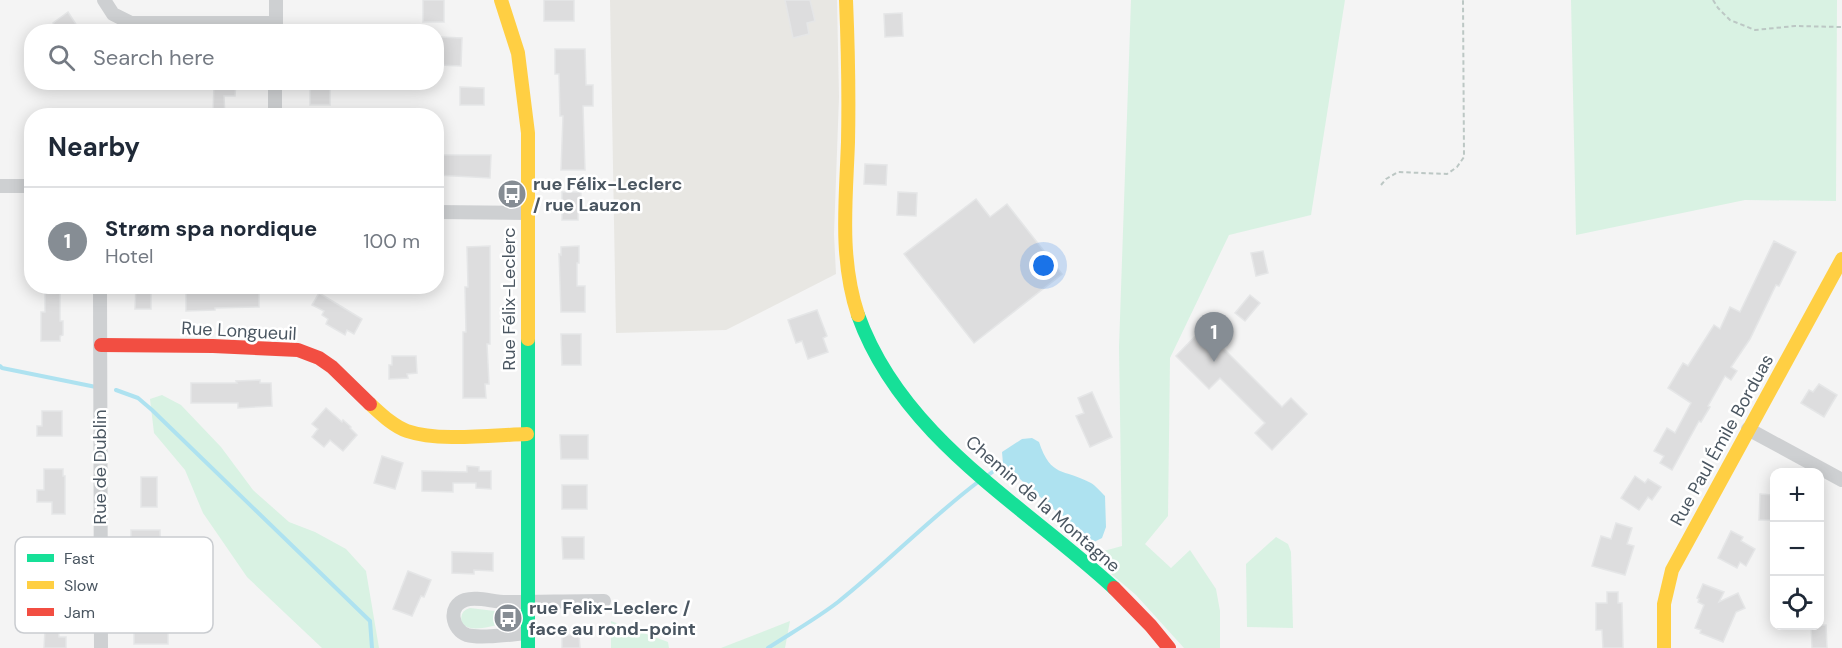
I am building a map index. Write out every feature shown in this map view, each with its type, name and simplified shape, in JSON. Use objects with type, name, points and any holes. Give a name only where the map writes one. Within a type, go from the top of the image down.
[{"type":"street","points":[[104,0],[113,14],[122,20],[131,23],[167,24]]},
{"type":"street","points":[[276,0],[276,24]]},
{"type":"street","name":"Rue Félix-Leclerc","points":[[501,0],[519,53],[528,133],[528,648]]},
{"type":"street","name":"Chemin de la Montagne","points":[[846,0],[849,64],[845,240],[847,271],[852,298],[872,347],[890,375],[928,424],[973,470],[1124,598],[1150,624],[1169,648]]},
{"type":"street","points":[[275,90],[275,108]]},
{"type":"street","points":[[0,186],[24,186]]},
{"type":"street","points":[[444,212],[528,213]]},
{"type":"street","name":"Rue Paul Émile Borduas","points":[[1664,648],[1664,604],[1669,578],[1748,429],[1837,281],[1842,259]]},
{"type":"street","name":"Rue de Dublin","points":[[100,294],[100,537]]},
{"type":"street","name":"Rue Longueuil","points":[[101,345],[217,346],[301,350],[324,361],[382,414],[409,431],[422,434],[527,434]]},
{"type":"street","points":[[1748,429],[1842,480]]},
{"type":"street","points":[[528,633],[473,636],[459,630],[453,621],[456,607],[467,599],[604,601]]},
{"type":"street","name":"Rue de Dublin","points":[[101,633],[101,648]]},
{"type":"path","points":[[1381,185],[1398,172],[1447,174],[1457,167],[1464,157],[1463,0]]},
{"type":"path","points":[[1713,0],[1730,20],[1755,30],[1795,26],[1842,27]]},
{"type":"shaded area","points":[[610,0],[837,0],[839,97],[834,234],[836,274],[726,330],[616,333]]},
{"type":"green space","points":[[1131,0],[1345,0],[1311,215],[1229,235],[1170,358],[1168,516],[1145,544],[1171,568],[1190,550],[1216,589],[1220,611],[1220,648],[1184,648],[1136,595],[1089,555],[1122,546],[1119,347]]},
{"type":"green space","points":[[1571,0],[1837,0],[1836,201],[1745,200],[1576,235]]},
{"type":"green space","points":[[162,395],[181,405],[221,447],[253,490],[289,522],[315,532],[346,549],[366,571],[379,648],[322,648],[247,577],[203,513],[185,470],[154,433],[150,399]]},
{"type":"green space","points":[[1276,537],[1288,544],[1291,552],[1293,628],[1247,627],[1246,564]]},
{"type":"green space","points":[[470,608],[503,612],[506,617],[502,624],[481,628],[466,627],[462,624],[461,618],[463,612]]},
{"type":"green space","points":[[611,621],[668,642],[669,648],[611,648]]},
{"type":"green space","points":[[790,621],[785,648],[721,648]]},
{"type":"water","points":[[1032,438],[1039,442],[1053,467],[1091,483],[1105,496],[1106,527],[1102,538],[1092,543],[1003,464],[1002,452],[1022,439]]},
{"type":"building","points":[[423,0],[444,0],[444,22],[423,22]]},
{"type":"building","points":[[544,0],[574,0],[574,21],[544,21]]},
{"type":"building","points":[[785,0],[810,0],[815,21],[807,23],[809,34],[793,38]]},
{"type":"building","points":[[68,12],[76,24],[54,24]]},
{"type":"building","points":[[902,13],[903,36],[885,37],[884,14]]},
{"type":"building","points":[[444,37],[462,38],[461,66],[444,65]]},
{"type":"building","points":[[555,49],[585,49],[586,85],[593,85],[593,106],[583,106],[585,170],[561,170],[563,116],[560,116],[559,74],[555,74]]},
{"type":"building","points":[[460,87],[484,88],[484,105],[460,105]]},
{"type":"building","points":[[214,90],[235,90],[235,96],[224,96],[225,108],[213,108]]},
{"type":"building","points":[[310,90],[330,90],[330,105],[310,105]]},
{"type":"building","points":[[444,155],[491,155],[490,178],[444,175]]},
{"type":"building","points":[[865,164],[887,165],[886,185],[864,184]]},
{"type":"building","points":[[562,192],[581,192],[581,210],[578,210],[578,220],[562,220]]},
{"type":"building","points":[[898,192],[917,193],[916,216],[897,215]]},
{"type":"building","points":[[976,199],[990,217],[1007,204],[1062,274],[974,343],[904,254]]},
{"type":"building","points":[[1774,241],[1796,252],[1779,286],[1776,285],[1750,339],[1731,367],[1737,371],[1731,380],[1725,376],[1708,406],[1710,407],[1701,422],[1699,421],[1672,470],[1660,463],[1664,456],[1654,451],[1667,428],[1675,433],[1691,403],[1668,388],[1683,363],[1688,366],[1714,325],[1720,329],[1730,307],[1740,312]]},
{"type":"building","points":[[490,246],[490,344],[487,344],[489,384],[485,384],[486,398],[463,398],[463,332],[466,332],[465,287],[468,287],[467,247]]},
{"type":"building","points":[[579,246],[577,286],[585,286],[585,312],[561,312],[559,254],[561,255],[561,247]]},
{"type":"building","points":[[1263,251],[1268,273],[1256,276],[1251,253]]},
{"type":"building","points":[[45,294],[60,294],[60,321],[63,321],[63,335],[60,336],[60,341],[41,341],[41,312],[45,312]]},
{"type":"building","points":[[136,294],[151,294],[151,309],[135,309]]},
{"type":"building","points":[[186,294],[259,294],[259,307],[186,311]]},
{"type":"building","points":[[321,294],[362,319],[354,334],[347,330],[345,335],[326,324],[328,319],[322,315],[324,311],[312,305]]},
{"type":"building","points":[[1250,295],[1260,303],[1245,321],[1235,313]]},
{"type":"building","points":[[817,310],[827,336],[823,338],[828,352],[808,359],[802,341],[796,343],[788,320]]},
{"type":"building","points":[[1203,328],[1282,407],[1291,398],[1307,414],[1272,450],[1255,433],[1265,423],[1220,378],[1209,389],[1176,356]]},
{"type":"building","points":[[561,334],[581,334],[581,365],[562,365]]},
{"type":"building","points":[[392,356],[416,356],[417,373],[407,374],[408,378],[389,379],[389,365],[392,365]]},
{"type":"building","points":[[260,380],[260,383],[271,383],[272,406],[238,408],[238,403],[191,403],[191,383],[237,383],[236,381]]},
{"type":"building","points":[[1819,384],[1837,395],[1824,417],[1801,403],[1809,390],[1813,392]]},
{"type":"building","points":[[1092,392],[1112,437],[1090,447],[1076,416],[1084,413],[1078,398]]},
{"type":"building","points":[[326,408],[342,422],[343,420],[357,435],[343,451],[330,440],[324,447],[312,437],[318,429],[312,424]]},
{"type":"building","points":[[42,411],[62,411],[62,436],[37,436],[37,426],[42,426]]},
{"type":"building","points":[[560,435],[588,435],[588,459],[561,459]]},
{"type":"building","points":[[382,456],[403,463],[395,489],[374,483]]},
{"type":"building","points":[[467,466],[479,467],[479,471],[491,471],[491,489],[476,488],[476,483],[453,483],[453,492],[422,491],[422,471],[467,472]]},
{"type":"building","points":[[44,469],[63,469],[65,514],[52,514],[52,502],[37,502],[37,490],[44,490]]},
{"type":"building","points":[[1635,476],[1645,483],[1648,479],[1661,487],[1652,500],[1648,497],[1639,510],[1621,498]]},
{"type":"building","points":[[141,477],[157,477],[157,507],[141,507]]},
{"type":"building","points":[[562,485],[587,485],[587,509],[562,509]]},
{"type":"building","points":[[1760,494],[1770,495],[1770,520],[1759,520]]},
{"type":"building","points":[[1616,523],[1632,528],[1627,544],[1634,546],[1625,575],[1592,566],[1601,536],[1611,539]]},
{"type":"building","points":[[131,530],[160,530],[160,537],[131,537]]},
{"type":"building","points":[[1731,531],[1743,537],[1741,541],[1755,549],[1746,566],[1740,562],[1737,568],[1718,558]]},
{"type":"building","points":[[562,537],[584,537],[584,559],[563,559]]},
{"type":"building","points":[[452,552],[493,553],[493,571],[474,570],[474,574],[452,573]]},
{"type":"building","points":[[408,571],[431,580],[412,616],[393,609]]},
{"type":"building","points":[[1703,584],[1724,592],[1719,602],[1738,593],[1745,608],[1736,612],[1723,642],[1700,633],[1701,630],[1695,628],[1704,605],[1698,602],[1697,598]]},
{"type":"building","points":[[1607,592],[1618,592],[1618,603],[1622,603],[1623,648],[1603,648],[1602,630],[1596,630],[1596,603],[1607,603]]},
{"type":"building","points":[[1824,625],[1826,625],[1827,648],[1812,648],[1811,630],[1824,630]]},
{"type":"building","points":[[45,633],[59,633],[59,637],[66,637],[66,648],[44,648]]},
{"type":"building","points":[[134,633],[168,633],[168,644],[134,644]]},
{"type":"building","points":[[562,635],[579,635],[580,648],[562,648]]},
{"type":"waterway","points":[[0,366],[96,387]]},
{"type":"waterway","points":[[116,390],[138,398],[152,410],[370,621],[372,648]]},
{"type":"waterway","points":[[987,476],[1003,464]]},
{"type":"waterway","points":[[768,648],[838,602],[978,482]]},
{"type":"traffic: fast","points":[[858,315],[878,359],[904,398],[934,433],[968,466],[1114,588]]},
{"type":"traffic: fast","points":[[528,339],[528,648]]},
{"type":"traffic: slow","points":[[501,0],[518,53],[528,133],[528,339]]},
{"type":"traffic: slow","points":[[846,0],[848,142],[845,229],[848,272],[858,315]]},
{"type":"traffic: slow","points":[[1664,648],[1664,604],[1672,570],[1842,259]]},
{"type":"traffic: slow","points":[[370,404],[397,426],[420,434],[466,437],[527,434]]},
{"type":"traffic: jam","points":[[101,345],[213,346],[298,350],[319,358],[332,367],[370,404]]},
{"type":"traffic: jam","points":[[1114,588],[1169,648]]},
{"type":"place","name":"rue Félix-Leclerc / rue Lauzon","points":[[512,194]]},
{"type":"place","name":"Strøm spa nordique","points":[[1214,362]]},
{"type":"place","name":"rue Felix-Leclerc / face au rond-point","points":[[508,618]]}]
